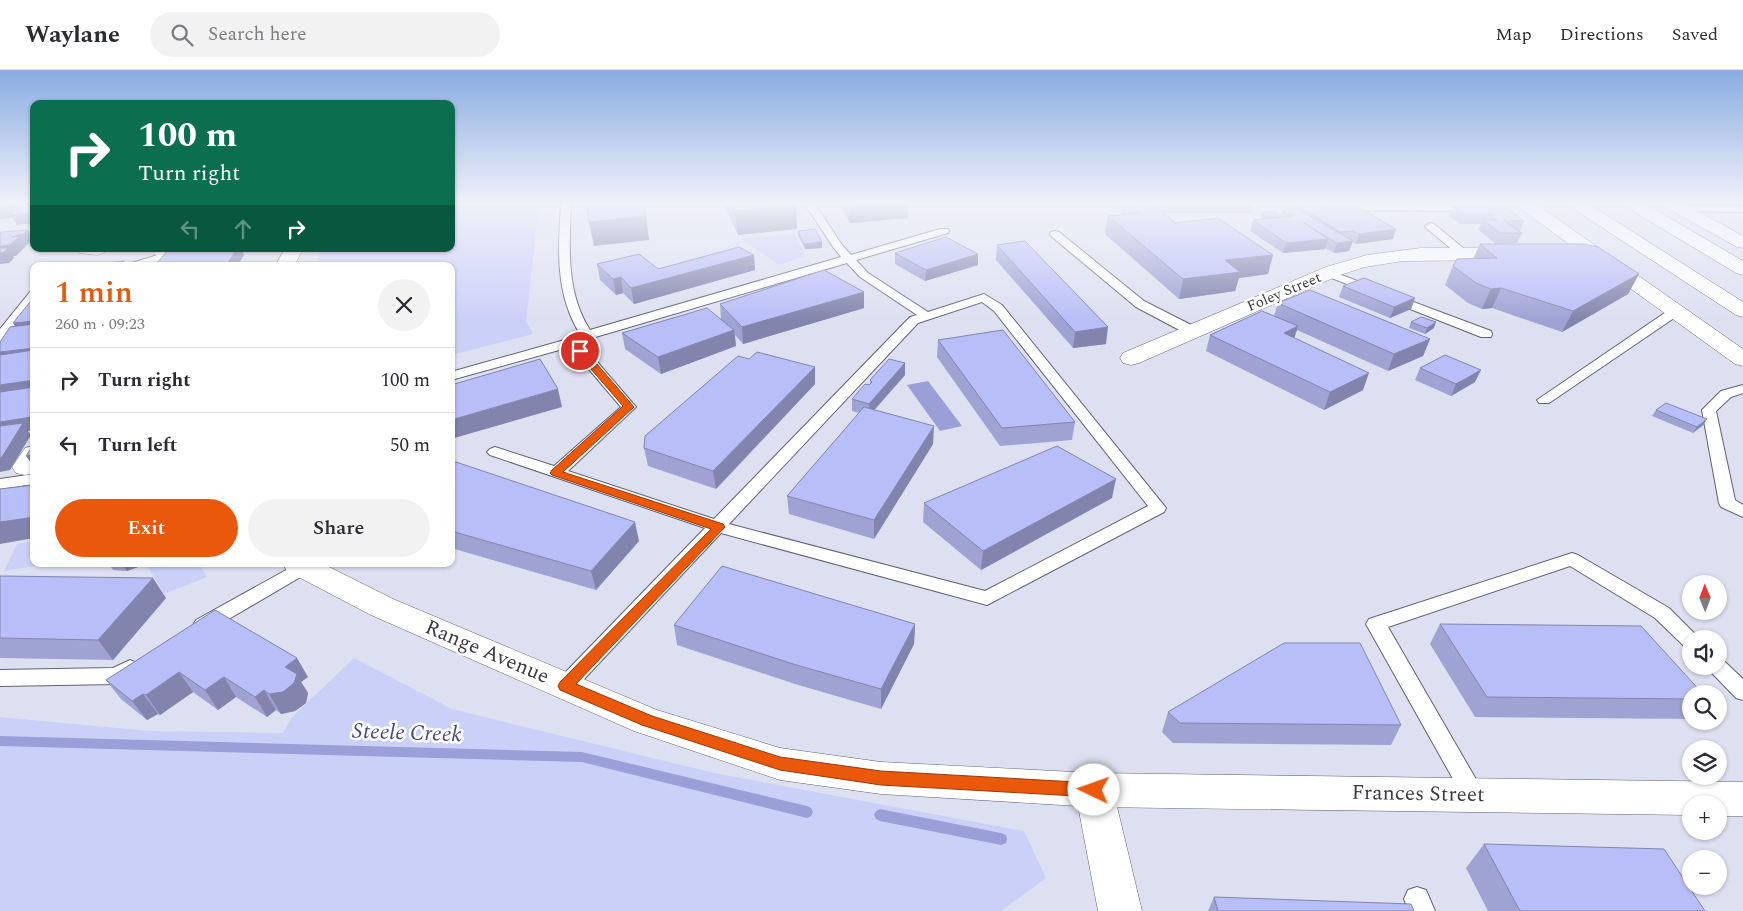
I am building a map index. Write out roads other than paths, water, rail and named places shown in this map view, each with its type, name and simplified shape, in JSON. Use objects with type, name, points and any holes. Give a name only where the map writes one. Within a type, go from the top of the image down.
[{"type":"main road","points":[[1580,243],[1743,359]]},
{"type":"main road","points":[[1639,243],[1743,311]]},
{"type":"main road","points":[[1700,243],[1743,269]]},
{"type":"main road","name":"Foley Street","points":[[1131,358],[1328,273],[1367,261],[1393,257],[1464,254],[1534,254]]},
{"type":"main road","points":[[1564,254],[1595,254]]},
{"type":"main road","name":"Range Avenue","points":[[303,567],[382,608],[647,720],[780,764],[881,778],[1094,790]]},
{"type":"main road","points":[[1094,790],[1120,911]]},
{"type":"main road","name":"Frances Street","points":[[1094,790],[1743,799]]},
{"type":"lane","points":[[565,243],[567,281],[578,323],[587,335]]},
{"type":"lane","points":[[836,243],[864,275],[928,317]]},
{"type":"lane","points":[[455,375],[573,342],[587,335],[803,274],[901,243]]},
{"type":"lane","points":[[1066,243],[1140,304],[1192,331]]},
{"type":"lane","points":[[1451,243],[1464,254]]},
{"type":"lane","points":[[143,262],[164,252],[196,253]]},
{"type":"lane","points":[[1328,273],[1486,334]]},
{"type":"lane","points":[[495,452],[719,527],[987,598],[1158,508],[998,308],[984,298],[914,320],[719,527],[565,686]]},
{"type":"lane","points":[[0,337],[30,300]]},
{"type":"lane","points":[[1544,400],[1676,311]]},
{"type":"lane","points":[[556,473],[629,407],[573,342]]},
{"type":"lane","points":[[1743,389],[1726,394],[1709,410],[1727,503],[1743,512]]},
{"type":"lane","points":[[0,484],[30,468]]},
{"type":"lane","points":[[1474,795],[1376,624],[1572,559],[1662,613],[1682,632]]},
{"type":"lane","points":[[185,636],[299,567]]},
{"type":"lane","points":[[0,678],[116,676],[146,658]]},
{"type":"lane","points":[[1726,675],[1743,692]]},
{"type":"waterway","name":"Steele Creek","points":[[0,741],[582,757],[807,812]]},
{"type":"waterway","name":"Steele Creek","points":[[880,815],[1001,839]]}]
